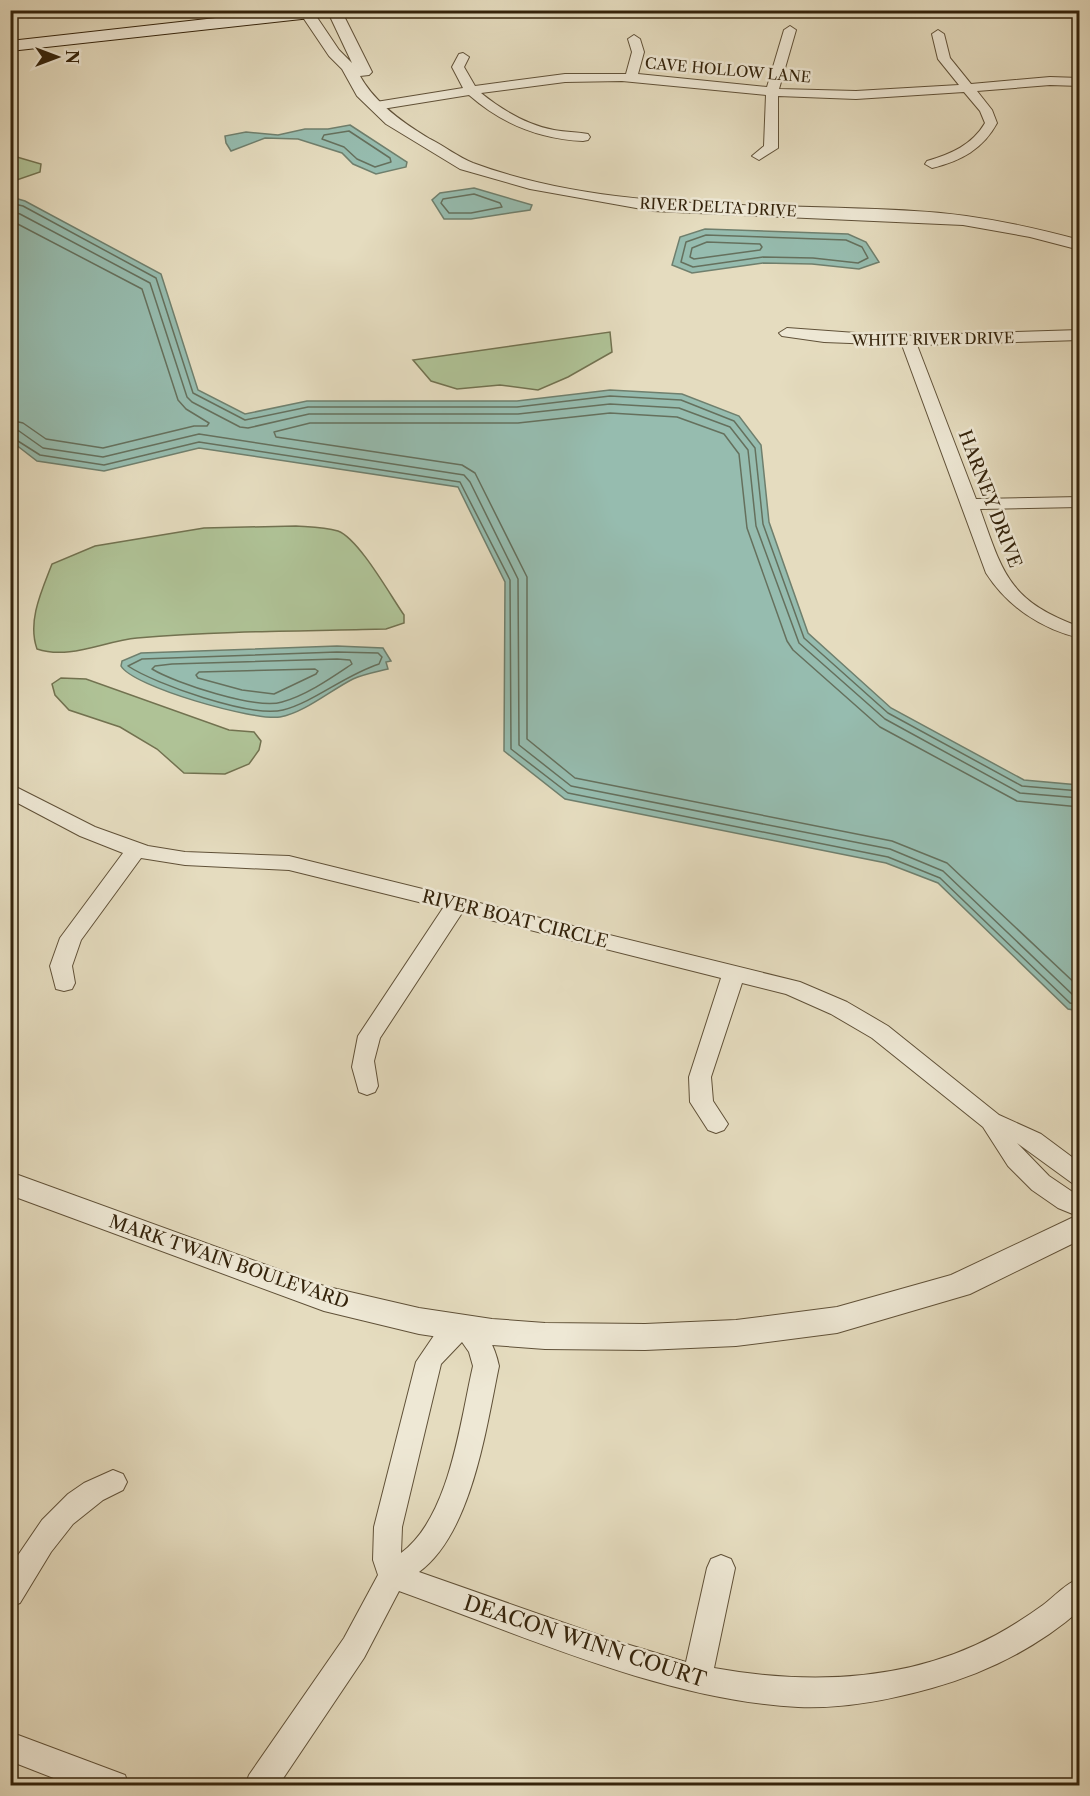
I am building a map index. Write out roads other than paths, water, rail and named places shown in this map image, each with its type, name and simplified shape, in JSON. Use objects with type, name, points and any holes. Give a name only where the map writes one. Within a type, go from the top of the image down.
[{"type":"main road","points":[[10,32],[208,10]]},
{"type":"main road","points":[[10,46],[306,12],[335,11]]},
{"type":"street","points":[[335,11],[373,92],[376,106]]},
{"type":"street","name":"RIVER DELTA DRIVE","points":[[306,12],[348,68],[362,93],[414,136],[466,166],[530,184],[653,206],[953,219],[1031,232],[1080,245]]},
{"type":"street","points":[[759,156],[771,148],[771,91],[790,30]]},
{"type":"street","points":[[932,164],[953,158],[984,139],[991,123],[986,110],[944,59],[938,34]]},
{"type":"street","points":[[631,77],[638,52],[634,39]]},
{"type":"street","points":[[463,57],[458,67],[471,90],[499,112],[524,124],[558,135],[583,137]]},
{"type":"street","name":"CAVE HOLLOW LANE","points":[[376,106],[546,80],[631,77],[771,91],[838,95],[1050,81],[1080,82]]},
{"type":"street","name":"WHITE RIVER DRIVE","points":[[787,333],[839,340],[909,342],[1080,335]]},
{"type":"street","name":"HARNEY DRIVE","points":[[909,342],[991,566],[1000,581],[1030,608],[1065,628],[1080,633]]},
{"type":"street","points":[[970,504],[1080,502]]},
{"type":"street","name":"RIVER BOAT CIRCLE","points":[[10,790],[89,833],[136,851],[170,857],[252,859],[289,863],[734,973],[817,998],[860,1019],[899,1045],[991,1121],[1033,1140],[1080,1176]]},
{"type":"street","points":[[64,983],[61,966],[70,938],[136,851]]},
{"type":"street","points":[[367,1086],[362,1060],[369,1036],[458,904]]},
{"type":"street","points":[[716,1124],[702,1102],[700,1077],[734,973]]},
{"type":"street","name":"RIVER BOAT CIRCLE","points":[[991,1121],[1014,1156],[1056,1196],[1080,1208]]},
{"type":"street","name":"MARK TWAIN BOULEVARD","points":[[10,1183],[292,1288],[386,1314],[465,1328],[545,1336],[645,1337],[736,1333],[837,1320],[959,1285],[1080,1226]]},
{"type":"street","points":[[260,1785],[354,1648],[392,1576],[423,1553],[435,1537],[457,1487],[465,1461],[486,1366],[483,1352],[476,1339],[465,1328],[449,1336],[436,1347],[429,1362],[388,1527],[387,1560],[392,1576]]},
{"type":"street","points":[[10,1594],[48,1530],[91,1491],[113,1482]]},
{"type":"street","points":[[698,1680],[721,1568]]},
{"type":"street","name":"DEACON WINN COURT","points":[[392,1576],[635,1662],[698,1680],[754,1690],[809,1694],[894,1686],[962,1665],[995,1650],[1047,1619],[1080,1591]]},
{"type":"street","points":[[10,1746],[114,1785]]},
{"type":"water","points":[[350,125],[407,162],[406,167],[376,174],[353,164],[342,153],[298,139],[265,138],[231,151],[225,136],[246,132],[278,135],[305,129],[328,129]]},
{"type":"water","points":[[474,188],[532,205],[530,210],[471,219],[444,219],[432,200],[440,193]]},
{"type":"water","points":[[11,197],[25,201],[161,274],[198,390],[245,414],[307,401],[517,401],[610,390],[682,394],[739,416],[761,445],[769,522],[808,633],[891,708],[1024,780],[1079,785],[1079,1011],[1068,1009],[938,883],[886,863],[565,799],[504,751],[505,582],[458,487],[199,448],[104,471],[37,461],[11,441]]},
{"type":"water","points":[[705,229],[848,234],[866,242],[879,262],[859,269],[812,264],[763,263],[692,273],[672,265],[680,237]]},
{"type":"water","points":[[337,646],[383,648],[391,661],[386,662],[388,669],[353,679],[308,706],[280,717],[246,714],[195,701],[147,683],[121,666],[122,661],[141,653]]}]
